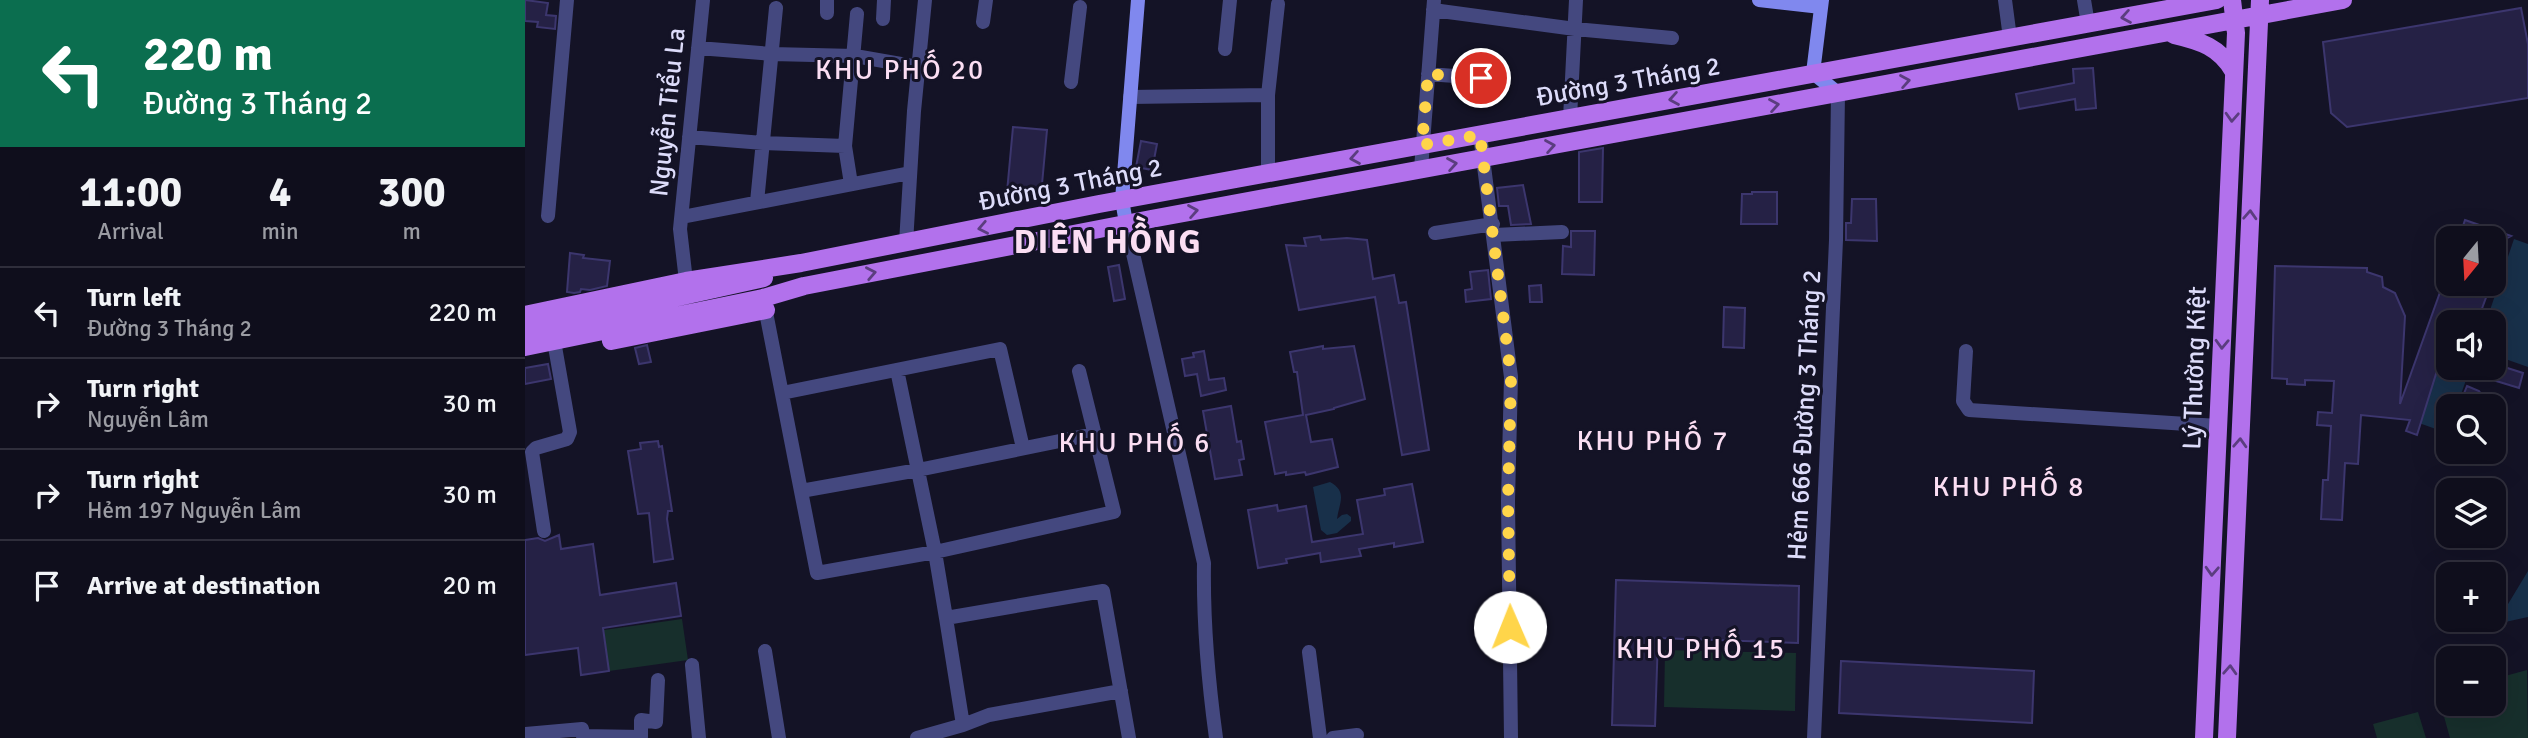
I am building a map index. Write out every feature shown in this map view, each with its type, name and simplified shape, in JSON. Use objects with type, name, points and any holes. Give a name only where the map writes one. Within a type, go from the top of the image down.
[{"type":"main road","name":"Đường 3 Tháng 2","points":[[533,308],[801,263],[1122,200],[2217,0]]},
{"type":"main road","name":"Lý Thường Kiệt","points":[[2204,738],[2236,33],[2232,0]]},
{"type":"main road","points":[[2167,33],[2233,21],[2259,8],[2293,10],[2343,0]]},
{"type":"main road","name":"Lý Thường Kiệt","points":[[2227,738],[2259,8]]},
{"type":"main road","points":[[2258,50],[2270,32],[2293,10]]},
{"type":"main road","name":"Đường 3 Tháng 2","points":[[740,285],[804,286],[1126,223],[2167,33]]},
{"type":"main road","points":[[2167,33],[2210,46],[2227,60],[2234,72]]},
{"type":"main road","name":"Đường 3 Tháng 2","points":[[740,285],[774,276],[801,263]]},
{"type":"main road","points":[[525,331],[740,285]]},
{"type":"main road","name":"Đường 3 Tháng 2","points":[[525,347],[555,346],[764,304],[804,286]]},
{"type":"main road","name":"Đường 3 Tháng 2","points":[[525,358],[555,346]]},
{"type":"street","points":[[548,216],[567,0]]},
{"type":"street","name":"Nguyễn Tiểu La","points":[[686,281],[681,223],[703,0]]},
{"type":"street","points":[[883,19],[884,0]]},
{"type":"street","points":[[906,243],[925,0]]},
{"type":"street","points":[[983,22],[986,0]]},
{"type":"street","points":[[1138,0],[1122,200],[1204,563],[1206,670],[1216,738]]},
{"type":"street","points":[[1225,49],[1230,0]]},
{"type":"street","points":[[1570,118],[1576,0]]},
{"type":"street","points":[[1759,0],[1822,4],[1814,74],[1838,93]]},
{"type":"street","points":[[2005,0],[2010,38]]},
{"type":"street","points":[[2084,0],[2088,24]]},
{"type":"street","points":[[1268,174],[1268,95],[1278,4]]},
{"type":"street","points":[[757,202],[772,54],[771,5]]},
{"type":"street","points":[[1421,169],[1433,5],[1576,29],[1672,38]]},
{"type":"street","points":[[1071,82],[1080,7]]},
{"type":"street","points":[[851,184],[845,146],[857,14]]},
{"type":"street","points":[[698,48],[772,54],[855,56],[918,67]]},
{"type":"street","points":[[1428,74],[1481,78],[1483,60]]},
{"type":"street","name":"Hẻm 666 Đường 3 Tháng 2","points":[[1814,738],[1836,240],[1838,93]]},
{"type":"street","points":[[1130,97],[1268,95]]},
{"type":"street","points":[[1480,135],[1511,377],[1508,501],[1511,738]]},
{"type":"street","points":[[689,137],[845,146]]},
{"type":"street","points":[[681,223],[757,202],[910,173]]},
{"type":"street","points":[[1436,233],[1493,230],[1562,232]]},
{"type":"street","points":[[764,304],[817,573],[935,552],[1114,512],[1079,371]]},
{"type":"street","points":[[544,531],[532,452],[536,448],[567,439],[570,432],[555,346]]},
{"type":"street","points":[[782,393],[999,349],[1023,448]]},
{"type":"street","points":[[1966,351],[1963,401],[1969,410],[2218,426]]},
{"type":"street","points":[[897,370],[935,552],[964,725]]},
{"type":"street","points":[[800,491],[1094,434]]},
{"type":"street","points":[[946,618],[1103,591],[1129,738]]},
{"type":"street","points":[[765,651],[779,738]]},
{"type":"street","points":[[1309,652],[1320,738]]},
{"type":"street","points":[[692,665],[699,738]]},
{"type":"street","points":[[525,734],[582,729],[584,737],[641,737],[641,720],[656,722],[658,680]]},
{"type":"street","points":[[917,738],[989,715],[1121,691]]},
{"type":"street","points":[[1333,738],[1357,735]]},
{"type":"green space","points":[[682,619],[688,660],[609,671],[604,630]]},
{"type":"green space","points":[[1665,650],[1796,653],[1795,711],[1664,707]]},
{"type":"green space","points":[[2527,670],[2528,738],[2450,738],[2444,716],[2506,716],[2506,676]]},
{"type":"green space","points":[[2418,712],[2426,738],[2377,738],[2373,724]]},
{"type":"water","points":[[2514,239],[2528,244],[2528,367],[2506,359],[2506,310],[2490,310],[2495,296],[2506,296],[2506,263]]},
{"type":"water","points":[[2436,376],[2436,380],[2466,380],[2461,394],[2436,394],[2436,429],[2419,423]]},
{"type":"water","points":[[1330,482],[1341,494],[1337,519],[1347,514],[1351,521],[1337,533],[1327,535],[1321,530],[1313,487]]},
{"type":"water","points":[[2528,571],[2528,617],[2506,622],[2506,607]]},
{"type":"building","points":[[525,0],[548,3],[546,15],[556,16],[555,29],[537,27],[538,22],[525,21]]},
{"type":"building","points":[[2521,8],[2528,44],[2528,98],[2347,127],[2331,113],[2323,42]]},
{"type":"building","points":[[2093,68],[2096,108],[2076,110],[2075,99],[2019,109],[2016,94],[2074,83],[2073,69]]},
{"type":"building","points":[[1013,127],[1047,130],[1041,195],[1007,192]]},
{"type":"building","points":[[1141,141],[1157,144],[1152,170],[1136,167]]},
{"type":"building","points":[[1603,148],[1602,202],[1579,202],[1579,152]]},
{"type":"building","points":[[1523,185],[1531,224],[1511,225],[1508,206],[1499,206],[1497,188]]},
{"type":"building","points":[[1777,192],[1777,224],[1741,224],[1742,194]]},
{"type":"building","points":[[1852,199],[1876,199],[1877,241],[1846,240],[1846,223],[1851,223]]},
{"type":"building","points":[[2465,220],[2482,226],[2463,226]]},
{"type":"building","points":[[1571,231],[1595,231],[1594,275],[1562,274],[1563,246],[1571,247]]},
{"type":"building","points":[[1320,236],[1321,240],[1367,240],[1373,279],[1394,275],[1399,303],[1406,302],[1429,450],[1402,455],[1375,297],[1299,310],[1286,245],[1306,246],[1304,238]]},
{"type":"building","points":[[570,253],[584,255],[583,258],[610,261],[607,286],[567,292]]},
{"type":"building","points":[[1119,265],[1125,299],[1114,301],[1108,267]]},
{"type":"building","points":[[2275,266],[2367,268],[2367,272],[2382,277],[2383,287],[2395,293],[2405,316],[2400,404],[2439,296],[2487,296],[2481,310],[2436,310],[2436,374],[2417,435],[2406,431],[2410,420],[2361,415],[2358,464],[2345,463],[2342,520],[2321,519],[2323,480],[2328,480],[2331,426],[2317,425],[2318,412],[2332,413],[2334,381],[2305,380],[2305,385],[2287,384],[2287,379],[2272,378]]},
{"type":"building","points":[[1488,270],[1491,299],[1466,302],[1465,290],[1472,289],[1470,272]]},
{"type":"building","points":[[1541,285],[1542,302],[1530,302],[1529,286]]},
{"type":"building","points":[[1724,307],[1745,308],[1744,348],[1723,347]]},
{"type":"building","points":[[647,345],[651,362],[639,364],[635,348]]},
{"type":"building","points":[[1323,346],[1323,349],[1354,346],[1365,399],[1306,415],[1311,442],[1332,439],[1338,467],[1306,475],[1305,472],[1275,474],[1265,422],[1303,415],[1297,372],[1294,372],[1290,352]]},
{"type":"building","points":[[1204,351],[1209,380],[1224,378],[1226,390],[1201,396],[1197,374],[1185,376],[1182,359],[1194,357],[1193,353]]},
{"type":"building","points":[[548,364],[551,379],[525,384],[525,368]]},
{"type":"building","points":[[2506,368],[2523,373],[2519,388],[2493,380],[2506,380]]},
{"type":"building","points":[[2467,386],[2481,394],[2464,394]]},
{"type":"building","points":[[1231,406],[1237,442],[1241,441],[1244,459],[1239,460],[1242,475],[1215,479],[1203,411]]},
{"type":"building","points":[[658,441],[659,447],[662,446],[672,511],[668,511],[667,519],[673,559],[654,562],[649,513],[638,514],[628,451],[641,449],[640,443]]},
{"type":"building","points":[[1412,484],[1423,542],[1394,547],[1394,543],[1359,549],[1361,556],[1321,562],[1320,553],[1286,559],[1287,563],[1258,568],[1248,510],[1277,505],[1278,511],[1306,506],[1312,542],[1363,534],[1357,500],[1385,495],[1384,489]]},
{"type":"building","points":[[559,535],[561,549],[593,544],[600,595],[676,583],[681,616],[603,628],[609,671],[581,675],[578,648],[525,655],[525,540],[538,538],[545,541]]},
{"type":"building","points":[[1616,580],[1799,586],[1798,643],[1658,638],[1655,726],[1612,725]]},
{"type":"building","points":[[1841,661],[2034,671],[2032,723],[1839,713]]},
{"type":"district","name":"KHU PHỐ 20","points":[[900,69]]},
{"type":"district","name":"DIÊN HỒNG","points":[[1108,241]]},
{"type":"district","name":"KHU PHỐ 7","points":[[1653,440]]},
{"type":"district","name":"KHU PHỐ 6","points":[[1135,442]]},
{"type":"district","name":"KHU PHỐ 8","points":[[2009,486]]},
{"type":"district","name":"KHU PHỐ 15","points":[[1701,648]]},
{"type":"route","points":[[1481,78],[1428,74],[1422,145],[1480,135],[1511,377],[1508,501],[1510,627]]}]
